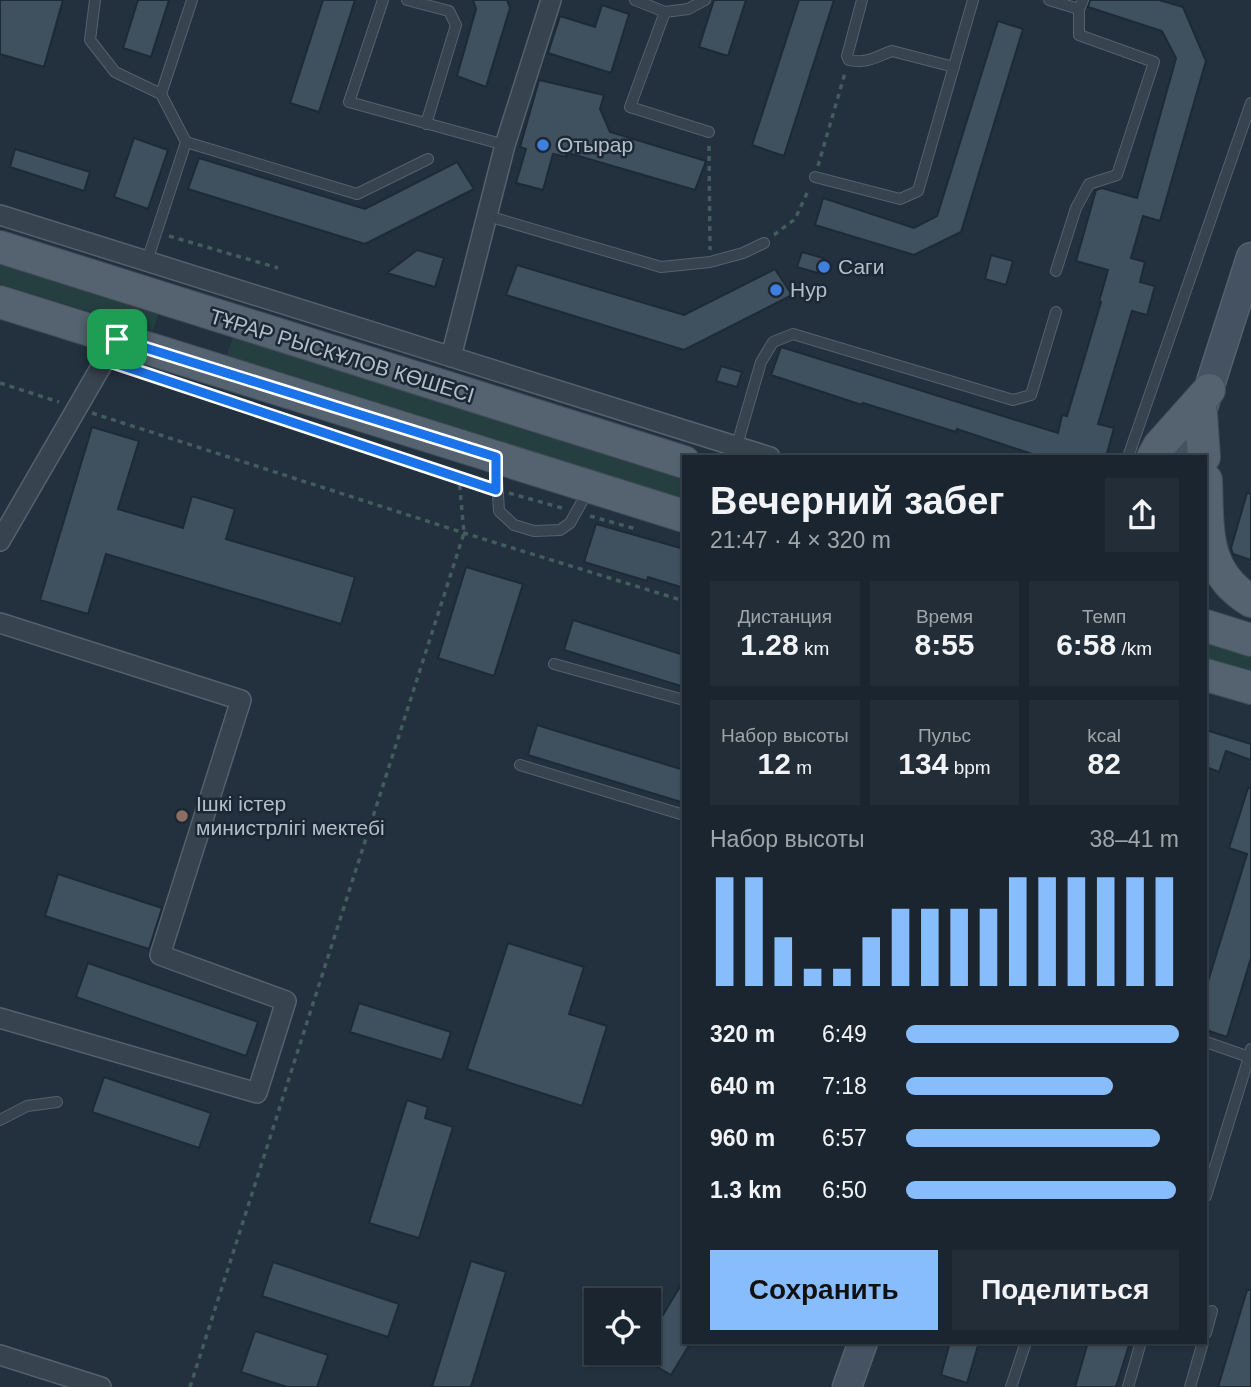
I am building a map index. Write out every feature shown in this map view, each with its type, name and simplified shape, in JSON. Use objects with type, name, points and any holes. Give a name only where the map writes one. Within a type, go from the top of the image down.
[{"type":"main road","name":"ТҰРАР РЫСКҰЛОВ КӨШЕСІ","points":[[0,247],[682,461]]},
{"type":"main road","points":[[1188,455],[1250,266]]},
{"type":"main road","points":[[0,302],[117,339],[184,373],[496,457],[583,499],[682,516]]},
{"type":"main road","points":[[184,373],[197,311]]},
{"type":"main road","points":[[1154,455],[1205,402]]},
{"type":"main road","points":[[1204,455],[1205,402]]},
{"type":"main road","points":[[1207,498],[1213,560],[1229,586],[1251,601]]},
{"type":"main road","points":[[1207,626],[1251,640]]},
{"type":"main road","points":[[1208,676],[1251,688]]},
{"type":"main road","points":[[847,1387],[862,1344]]},
{"type":"street","points":[[452,357],[505,145],[551,0]]},
{"type":"street","points":[[0,215],[764,455]]},
{"type":"street","points":[[0,541],[117,339]]},
{"type":"street","points":[[0,623],[241,700],[160,955],[286,1001],[257,1093],[0,1018]]},
{"type":"street","points":[[0,1355],[101,1387]]},
{"type":"lane","points":[[95,0],[90,40],[116,72],[162,94],[186,142],[147,261]]},
{"type":"lane","points":[[162,94],[192,0]]},
{"type":"lane","points":[[383,0],[349,102],[505,145]]},
{"type":"lane","points":[[407,0],[449,11],[456,25],[426,124]]},
{"type":"lane","points":[[635,0],[664,12],[688,9],[705,0]]},
{"type":"lane","points":[[862,0],[846,56],[849,60],[872,61],[892,51],[954,67]]},
{"type":"lane","points":[[815,177],[900,199],[918,191],[973,0]]},
{"type":"lane","points":[[1049,0],[1081,4],[1079,34],[1154,62],[1117,175],[1089,184],[1076,208],[1056,271]]},
{"type":"lane","points":[[664,12],[630,107],[709,131]]},
{"type":"lane","points":[[1129,455],[1251,103]]},
{"type":"lane","points":[[186,142],[357,194],[428,159]]},
{"type":"lane","points":[[488,216],[661,267],[710,262],[743,253],[764,243]]},
{"type":"lane","points":[[737,445],[761,362],[773,342],[793,334],[1013,400],[1031,395],[1056,312]]},
{"type":"lane","points":[[496,457],[499,512],[514,525],[534,531],[560,530],[570,523],[583,499]]},
{"type":"lane","points":[[554,664],[682,699]]},
{"type":"lane","points":[[520,765],[682,814]]},
{"type":"lane","points":[[1207,1042],[1250,1054],[1207,1193]]},
{"type":"lane","points":[[0,1120],[27,1106],[57,1102]]},
{"type":"lane","points":[[1207,1330],[1212,1311]]},
{"type":"lane","points":[[1012,1387],[1025,1344]]},
{"type":"lane","points":[[1128,1387],[1140,1344]]},
{"type":"lane","points":[[1190,1387],[1202,1344]]},
{"type":"path","points":[[764,243],[794,219],[815,177],[849,60]]},
{"type":"path","points":[[709,131],[710,262]]},
{"type":"path","points":[[157,232],[278,268]]},
{"type":"path","points":[[184,373],[458,478],[496,490],[583,499],[648,532]]},
{"type":"path","points":[[0,383],[682,600]]},
{"type":"path","points":[[190,1387],[464,533],[458,478]]},
{"type":"green space","points":[[0,262],[159,312],[153,331],[0,284]]},
{"type":"green space","points":[[233,336],[682,477],[682,498],[227,356]]},
{"type":"green space","points":[[1208,642],[1251,656],[1251,673],[1207,659]]},
{"type":"building","points":[[0,0],[63,0],[44,67],[0,54]]},
{"type":"building","points":[[138,0],[169,0],[151,57],[123,48]]},
{"type":"building","points":[[323,0],[355,0],[319,112],[290,103]]},
{"type":"building","points":[[473,0],[507,0],[510,8],[486,87],[457,76],[476,9]]},
{"type":"building","points":[[714,0],[746,0],[728,56],[699,47]]},
{"type":"building","points":[[799,0],[834,0],[784,156],[752,145]]},
{"type":"building","points":[[1090,0],[1159,0],[1183,7],[1206,61],[1160,221],[1143,216],[1131,258],[1145,262],[1140,282],[1155,286],[1147,315],[1132,311],[1098,424],[1114,428],[1107,455],[1035,455],[957,429],[956,432],[863,403],[862,405],[771,375],[781,347],[1058,433],[1062,415],[1067,416],[1108,270],[1076,261],[1096,190],[1102,188],[1137,198],[1176,58],[1162,31],[1088,7]]},
{"type":"building","points":[[602,5],[629,14],[611,73],[548,53],[560,16],[595,27]]},
{"type":"building","points":[[998,21],[1023,29],[961,232],[914,255],[815,225],[823,198],[914,228],[937,216]]},
{"type":"building","points":[[539,80],[604,95],[600,109],[610,132],[706,161],[695,190],[565,152],[567,157],[553,154],[543,190],[516,183],[526,149],[520,147]]},
{"type":"building","points":[[134,138],[168,150],[148,209],[114,197]]},
{"type":"building","points":[[15,149],[90,172],[84,191],[10,167]]},
{"type":"building","points":[[199,158],[365,209],[457,162],[474,189],[365,244],[188,189]]},
{"type":"building","points":[[417,250],[444,258],[435,287],[387,273]]},
{"type":"building","points":[[802,252],[823,258],[818,273],[797,267]]},
{"type":"building","points":[[991,255],[1013,261],[1006,285],[985,279]]},
{"type":"building","points":[[517,265],[684,315],[775,269],[792,295],[684,350],[506,295]]},
{"type":"building","points":[[721,366],[742,372],[737,387],[716,381]]},
{"type":"building","points":[[92,427],[139,441],[118,509],[183,528],[192,496],[235,509],[226,539],[355,577],[341,624],[106,554],[88,614],[40,600]]},
{"type":"building","points":[[1247,493],[1251,494],[1251,560],[1233,554],[1231,548]]},
{"type":"building","points":[[596,524],[682,548],[682,587],[648,577],[647,581],[584,562]]},
{"type":"building","points":[[466,567],[523,584],[494,676],[438,658]]},
{"type":"building","points":[[573,620],[682,654],[682,686],[564,650]]},
{"type":"building","points":[[537,725],[682,769],[682,802],[528,755]]},
{"type":"building","points":[[1207,730],[1251,744],[1251,760],[1226,751],[1219,772],[1207,767]]},
{"type":"building","points":[[1248,788],[1251,788],[1251,958],[1227,1037],[1207,1030],[1207,985],[1247,854],[1229,848]]},
{"type":"building","points":[[58,874],[162,908],[149,949],[45,916]]},
{"type":"building","points":[[508,943],[584,967],[569,1014],[607,1026],[582,1106],[467,1069]]},
{"type":"building","points":[[88,963],[258,1022],[246,1056],[76,997]]},
{"type":"building","points":[[359,1003],[451,1032],[442,1060],[350,1032]]},
{"type":"building","points":[[104,1077],[211,1113],[199,1148],[92,1112]]},
{"type":"building","points":[[407,1100],[428,1107],[425,1118],[453,1127],[419,1238],[369,1223]]},
{"type":"building","points":[[471,1261],[506,1272],[471,1387],[432,1387]]},
{"type":"building","points":[[273,1262],[399,1304],[388,1337],[262,1296]]},
{"type":"building","points":[[682,1283],[682,1344],[690,1344],[671,1375],[654,1365],[661,1365],[661,1318]]},
{"type":"building","points":[[1247,1290],[1251,1290],[1251,1387],[1218,1387]]},
{"type":"building","points":[[255,1331],[328,1355],[317,1387],[287,1387],[241,1372]]},
{"type":"building","points":[[949,1344],[978,1344],[967,1383],[941,1375]]},
{"type":"building","points":[[1087,1344],[1129,1344],[1116,1387],[1075,1387]]},
{"type":"place","name":"Отырар","points":[[543,145]]},
{"type":"place","name":"Саги","points":[[824,267]]},
{"type":"place","name":"Нур","points":[[776,290]]},
{"type":"place","name":"Ішкі істер министрлігі мектебі","points":[[182,816]]},
{"type":"route","points":[[117,339],[496,457],[496,490],[105,360],[117,339]]}]
